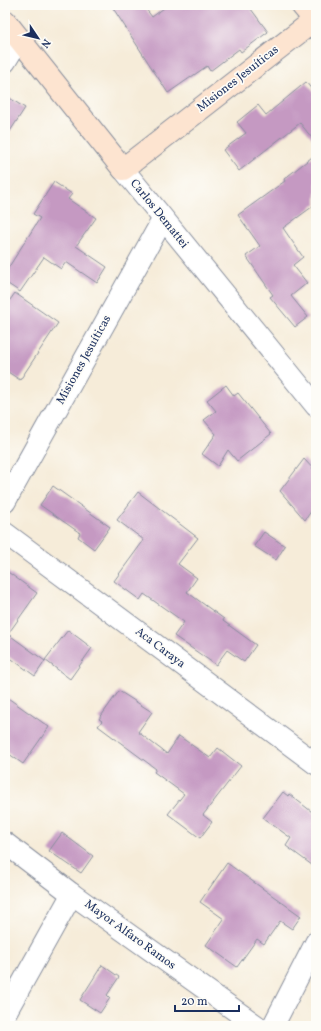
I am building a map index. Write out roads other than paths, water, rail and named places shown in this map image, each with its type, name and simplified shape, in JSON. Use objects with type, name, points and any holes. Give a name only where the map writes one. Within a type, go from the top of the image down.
[{"type":"street","name":"Misiones Jesuíticas","points":[[123,169],[312,16]]},
{"type":"street","name":"Carlos Demattei","points":[[5,21],[163,219],[316,406]]},
{"type":"street","points":[[5,62],[19,39]]},
{"type":"street","name":"Misiones Jesuíticas","points":[[5,502],[163,219]]},
{"type":"street","name":"Aca Caraya","points":[[5,533],[316,764]]},
{"type":"street","name":"Mayor Alfaro Ramos","points":[[5,843],[72,894],[257,1026]]},
{"type":"street","points":[[5,1014],[72,894]]},
{"type":"street","points":[[273,1026],[316,942]]}]
